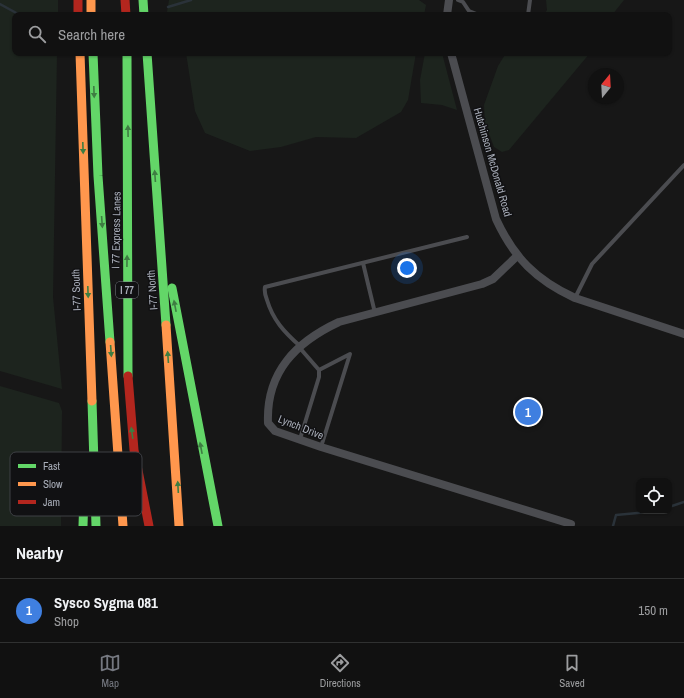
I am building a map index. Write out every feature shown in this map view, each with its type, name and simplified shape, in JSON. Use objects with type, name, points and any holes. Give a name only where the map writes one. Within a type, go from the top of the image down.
[{"type":"highway","points":[[78,0],[78,12]]},
{"type":"highway","points":[[91,0],[91,12]]},
{"type":"highway","points":[[125,0],[126,12]]},
{"type":"highway","points":[[143,2],[144,12]]},
{"type":"highway","name":"I-77 South","points":[[80,56],[94,452]]},
{"type":"highway","name":"I 77 Express Lanes","points":[[93,56],[98,176],[118,452]]},
{"type":"highway","name":"I 77 Express Lanes","points":[[127,56],[127,364],[131,426],[135,452]]},
{"type":"highway","name":"I-77 North","points":[[146,56],[179,526]]},
{"type":"highway","points":[[158,215],[206,471],[218,526]]},
{"type":"highway","points":[[86,452],[90,336]]},
{"type":"highway","name":"I 77 Express Lanes","points":[[142,495],[148,526]]},
{"type":"highway","points":[[83,516],[83,526]]},
{"type":"highway","name":"I-77 South","points":[[96,516],[96,526]]},
{"type":"highway","name":"I 77 Express Lanes","points":[[122,516],[123,526]]},
{"type":"street","points":[[447,12],[449,0]]},
{"type":"street","name":"Hutchinson McDonald Road","points":[[452,56],[496,219],[504,236],[517,256],[526,266],[547,283],[575,298],[684,334]]},
{"type":"street","name":"Lynch Drive","points":[[517,256],[493,279],[482,284],[339,322],[318,332],[291,354],[273,384],[267,406],[268,423],[270,427],[300,440],[571,524]]},
{"type":"lane","points":[[458,0],[463,2],[468,11],[471,12]]},
{"type":"lane","points":[[528,12],[530,0]]},
{"type":"lane","points":[[575,298],[592,264],[684,165]]},
{"type":"lane","points":[[300,440],[319,377],[319,370],[299,346],[286,334],[271,313],[264,292],[265,287],[467,237]]},
{"type":"lane","points":[[363,263],[376,313]]},
{"type":"lane","points":[[319,370],[350,354],[321,447]]},
{"type":"shaded area","points":[[0,0],[58,0],[58,12],[12,12],[12,56],[57,56],[53,297],[62,389],[0,371]]},
{"type":"shaded area","points":[[169,0],[419,0],[426,5],[425,12],[167,12]]},
{"type":"shaded area","points":[[546,0],[624,0],[614,12],[546,12]]},
{"type":"shaded area","points":[[186,56],[415,56],[408,100],[401,112],[356,138],[316,137],[281,147],[250,151],[205,133],[195,111]]},
{"type":"shaded area","points":[[424,56],[443,56],[457,110],[442,105],[421,103],[420,80]]},
{"type":"shaded area","points":[[504,56],[587,56],[509,150],[502,152],[494,147],[485,123],[484,105],[498,66]]},
{"type":"shaded area","points":[[0,386],[59,403],[62,411],[62,452],[10,452],[10,516],[61,516],[61,526],[0,526]]},
{"type":"waterway","points":[[168,7],[191,0]]},
{"type":"waterway","points":[[0,4],[15,12]]},
{"type":"waterway","points":[[672,506],[684,502]]},
{"type":"waterway","points":[[613,526],[616,515],[636,513]]},
{"type":"traffic: fast","points":[[143,0],[144,12]]},
{"type":"traffic: fast","points":[[93,56],[98,176],[110,342]]},
{"type":"traffic: fast","points":[[127,56],[128,376]]},
{"type":"traffic: fast","points":[[147,56],[166,325]]},
{"type":"traffic: fast","points":[[172,288],[218,526]]},
{"type":"traffic: fast","points":[[92,401],[94,452]]},
{"type":"traffic: fast","points":[[83,516],[83,526]]},
{"type":"traffic: fast","points":[[96,516],[96,526]]},
{"type":"traffic: slow","points":[[91,0],[91,12]]},
{"type":"traffic: slow","points":[[80,56],[92,401]]},
{"type":"traffic: slow","points":[[166,325],[179,526]]},
{"type":"traffic: slow","points":[[110,342],[118,452]]},
{"type":"traffic: slow","points":[[122,516],[123,526]]},
{"type":"traffic: jam","points":[[78,0],[78,12]]},
{"type":"traffic: jam","points":[[125,0],[126,12]]},
{"type":"traffic: jam","points":[[128,376],[134,452]]},
{"type":"traffic: jam","points":[[142,491],[149,526]]},
{"type":"place","name":"Sysco Sygma 081","points":[[528,412]]}]
